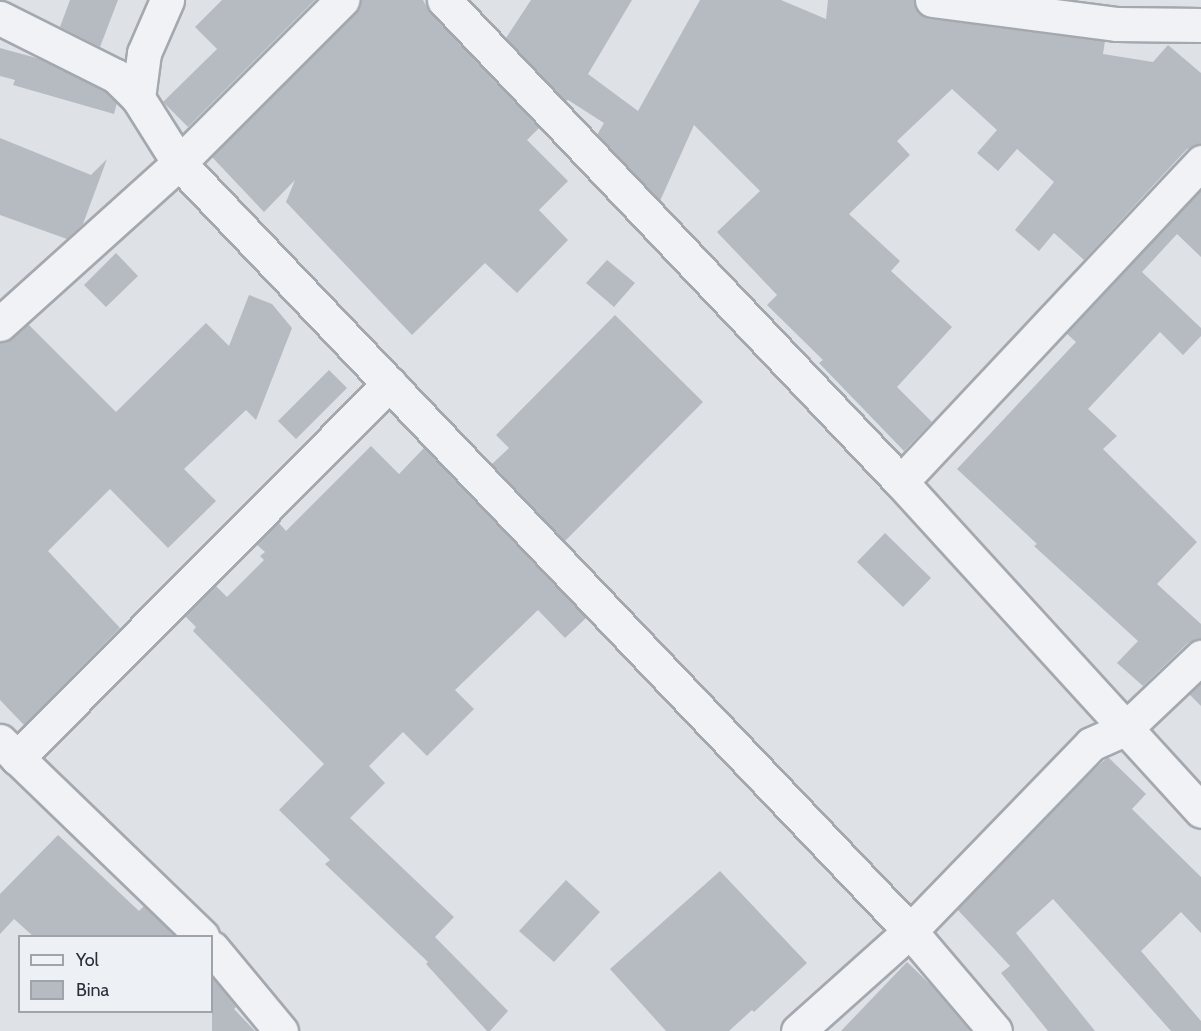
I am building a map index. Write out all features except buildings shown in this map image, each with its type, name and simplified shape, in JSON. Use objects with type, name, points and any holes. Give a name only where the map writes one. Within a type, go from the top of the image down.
[{"type":"street","points":[[138,98],[144,54],[167,0]]},
{"type":"street","points":[[0,324],[179,163],[342,0]]},
{"type":"street","points":[[444,0],[901,482],[1201,810]]},
{"type":"street","points":[[932,0],[1118,12],[1197,33]]},
{"type":"street","points":[[0,18],[116,76],[138,98],[179,163],[910,931],[995,1031]]},
{"type":"street","points":[[901,482],[1201,162]]},
{"type":"street","points":[[201,935],[8,749],[389,384]]},
{"type":"street","points":[[798,1031],[910,931],[1091,744],[1125,729],[1201,657]]},
{"type":"street","points":[[213,949],[281,1031]]}]
